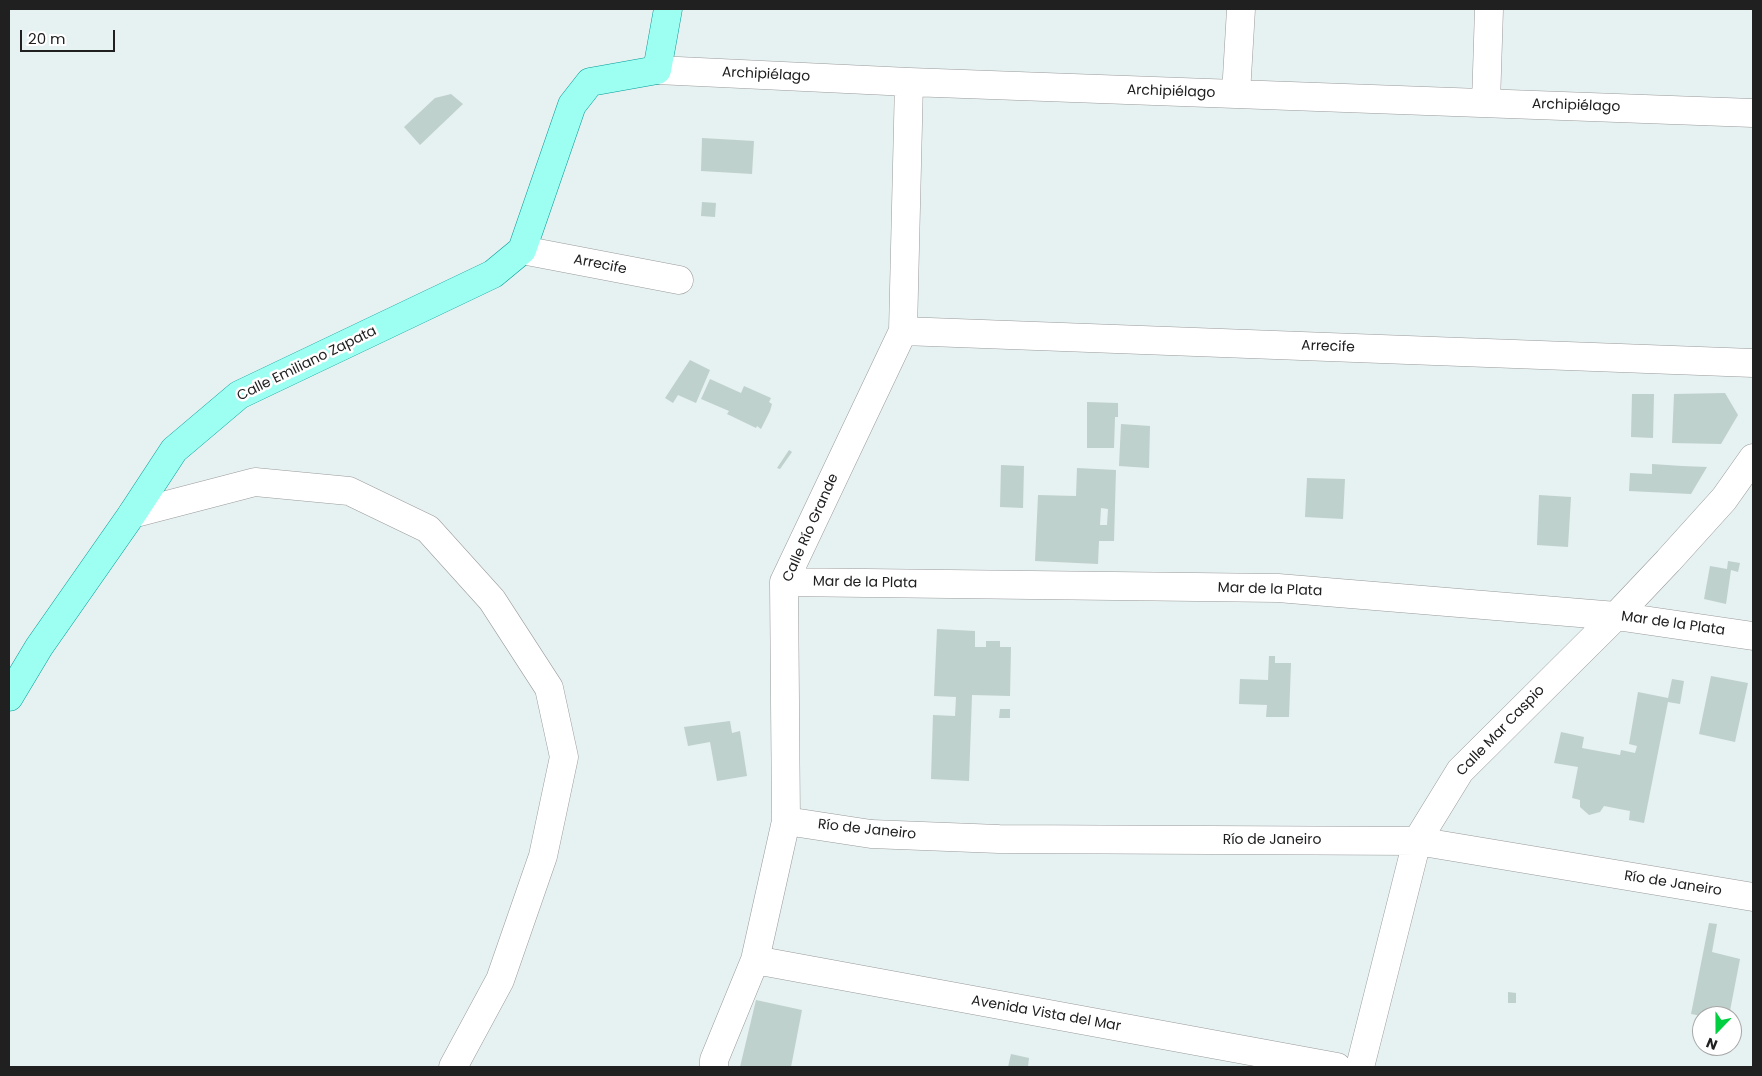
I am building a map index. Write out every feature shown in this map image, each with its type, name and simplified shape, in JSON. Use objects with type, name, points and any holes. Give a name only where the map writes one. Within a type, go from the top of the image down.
[{"type":"main road","points":[[657,70],[668,9]]},
{"type":"main road","name":"Archipiélago","points":[[522,250],[572,106],[590,82],[657,70]]},
{"type":"main road","name":"Calle Emiliano Zapata","points":[[9,697],[39,647],[132,514],[174,450],[239,395],[493,274],[522,250]]},
{"type":"street","points":[[1236,94],[1241,9]]},
{"type":"street","points":[[1486,103],[1489,9]]},
{"type":"street","name":"Archipiélago","points":[[657,70],[909,82],[1753,112]]},
{"type":"street","name":"Calle Río Grande","points":[[714,1067],[714,1060],[755,960],[786,821],[784,582],[903,330],[909,82]]},
{"type":"street","name":"Arrecife","points":[[522,250],[679,280]]},
{"type":"street","name":"Arrecife","points":[[903,330],[1753,363]]},
{"type":"street","name":"Calle Mar Caspio","points":[[1360,1067],[1417,841],[1460,771],[1616,616],[1724,499],[1753,458]]},
{"type":"street","points":[[132,514],[255,482],[349,491],[428,529],[492,600],[549,688],[564,757],[543,856],[500,980],[453,1067]]},
{"type":"street","name":"Mar de la Plata","points":[[784,582],[1278,588],[1616,616],[1753,636]]},
{"type":"street","name":"Río de Janeiro","points":[[786,821],[871,834],[999,839],[1417,841],[1753,898]]},
{"type":"street","name":"Avenida Vista del Mar","points":[[755,960],[1337,1067]]},
{"type":"building","points":[[451,94],[463,104],[420,145],[404,127],[435,98]]},
{"type":"building","points":[[702,138],[754,141],[752,174],[701,171]]},
{"type":"building","points":[[702,202],[716,203],[715,217],[701,216]]},
{"type":"building","points":[[690,360],[710,370],[696,403],[678,395],[673,403],[665,398]]},
{"type":"building","points":[[710,379],[741,393],[744,386],[771,398],[769,402],[772,404],[770,411],[761,429],[727,414],[729,411],[701,399]]},
{"type":"building","points":[[1725,393],[1738,415],[1721,444],[1672,443],[1674,394]]},
{"type":"building","points":[[1632,394],[1654,394],[1653,438],[1631,437]]},
{"type":"building","points":[[1087,402],[1118,403],[1118,417],[1115,417],[1114,448],[1087,448]]},
{"type":"building","points":[[1121,424],[1150,426],[1149,468],[1119,466]]},
{"type":"building","points":[[789,450],[792,452],[780,469],[777,468]]},
{"type":"building","points":[[1652,464],[1707,467],[1691,494],[1629,491],[1630,473],[1652,474]]},
{"type":"building","points":[[1001,465],[1024,466],[1023,508],[1000,507]]},
{"type":"building","points":[[1077,468],[1116,470],[1114,541],[1099,541],[1098,564],[1035,561],[1038,495],[1076,496]],"holes":[[[1101,508],[1108,509],[1107,525],[1100,525]]]},
{"type":"building","points":[[1307,478],[1345,479],[1343,519],[1305,517]]},
{"type":"building","points":[[1539,495],[1571,497],[1568,547],[1537,545]]},
{"type":"building","points":[[1728,561],[1740,563],[1738,572],[1731,570],[1726,604],[1704,599],[1710,566],[1727,569]]},
{"type":"building","points":[[937,629],[975,631],[975,647],[986,647],[986,641],[1000,641],[1000,647],[1011,647],[1010,696],[972,695],[969,781],[931,779],[933,715],[955,716],[956,697],[934,696]]},
{"type":"building","points":[[1269,656],[1275,656],[1275,663],[1291,663],[1289,717],[1266,717],[1267,705],[1239,704],[1240,679],[1268,680]]},
{"type":"building","points":[[1711,676],[1748,683],[1735,742],[1699,734]]},
{"type":"building","points":[[1672,679],[1684,681],[1680,704],[1668,702],[1644,823],[1629,820],[1630,811],[1604,806],[1600,812],[1589,815],[1580,807],[1580,800],[1572,798],[1578,767],[1554,763],[1561,732],[1584,737],[1582,748],[1620,755],[1621,750],[1635,753],[1637,746],[1629,744],[1638,692],[1668,698]]},
{"type":"building","points":[[1000,709],[1010,709],[1010,718],[999,718]]},
{"type":"building","points":[[730,721],[732,733],[740,731],[747,776],[717,781],[710,742],[688,746],[684,727]]},
{"type":"building","points":[[1709,923],[1717,924],[1712,952],[1740,959],[1731,1006],[1693,1006]]},
{"type":"building","points":[[1508,992],[1516,993],[1516,1003],[1508,1003]]},
{"type":"building","points":[[756,1000],[802,1010],[791,1067],[740,1067]]},
{"type":"building","points":[[1011,1054],[1029,1058],[1028,1067],[1008,1067]]}]
